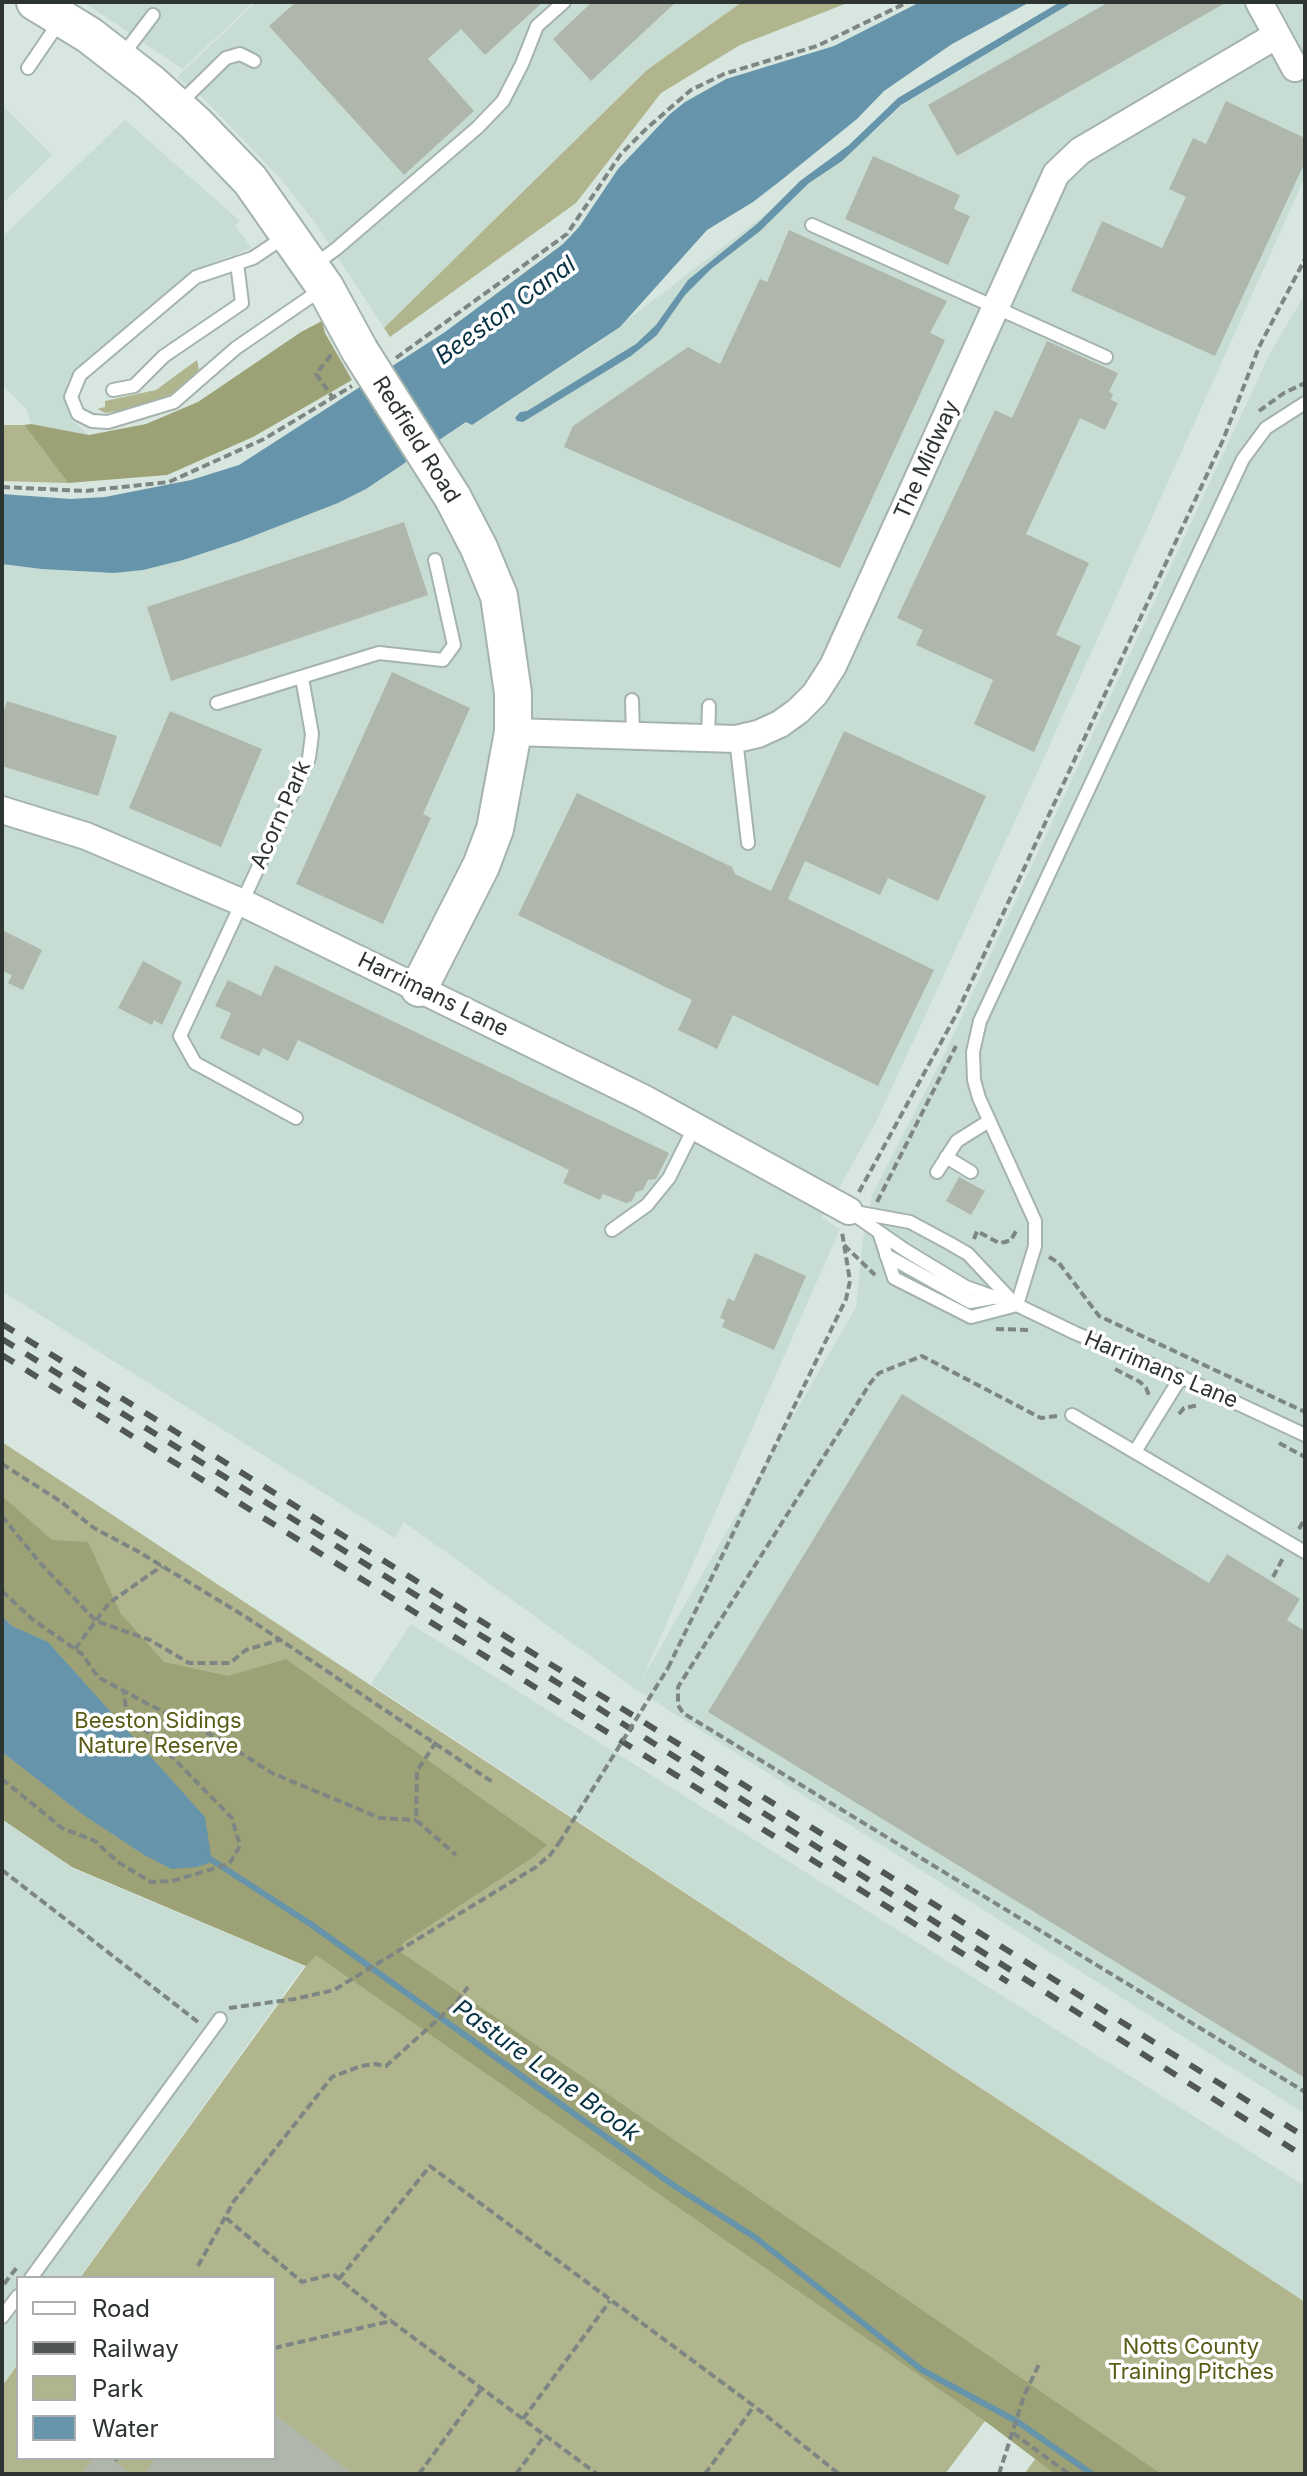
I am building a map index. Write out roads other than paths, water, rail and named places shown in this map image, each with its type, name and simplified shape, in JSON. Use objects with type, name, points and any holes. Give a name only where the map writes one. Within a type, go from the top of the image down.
[{"type":"street","points":[[1259,2],[1295,68]]},
{"type":"street","name":"Redfield Road","points":[[49,10],[120,59],[176,106],[250,180],[318,277],[359,363],[453,498],[499,596],[512,677],[513,732],[506,781],[495,829],[464,903],[419,988]]},
{"type":"street","name":"The Midway","points":[[513,732],[736,739],[780,724],[815,694],[833,666],[1056,174],[1080,151],[1277,35]]},
{"type":"street","name":"Harrimans Lane","points":[[2,810],[86,836],[241,902],[643,1098],[848,1212]]},
{"type":"lane","points":[[289,234],[253,258],[196,277],[80,375],[71,397],[78,414],[92,421],[108,422],[174,402],[318,277],[336,249],[477,128],[503,101],[537,26],[564,2]]},
{"type":"lane","points":[[28,68],[49,10]]},
{"type":"lane","points":[[120,59],[153,15]]},
{"type":"lane","points":[[176,106],[226,58],[240,54],[254,61]]},
{"type":"lane","points":[[812,225],[1106,357]]},
{"type":"lane","points":[[113,390],[134,386],[164,356],[242,303],[237,263]]},
{"type":"lane","points":[[879,1232],[894,1278],[971,1317],[1017,1305],[1035,1246],[1035,1221],[989,1121],[974,1080],[973,1052],[980,1021],[1243,459],[1266,428],[1305,403]]},
{"type":"lane","points":[[217,703],[379,653],[443,660],[454,645],[435,560]]},
{"type":"lane","name":"Acorn Park","points":[[296,1118],[195,1063],[180,1036],[309,758],[312,734],[302,678]]},
{"type":"lane","points":[[632,700],[633,736]]},
{"type":"lane","points":[[708,739],[709,706]]},
{"type":"lane","points":[[736,739],[748,843]]},
{"type":"lane","points":[[937,1172],[957,1141],[989,1121]]},
{"type":"lane","points":[[612,1230],[647,1205],[669,1178],[695,1126]]},
{"type":"lane","points":[[946,1157],[971,1172]]},
{"type":"lane","name":"Harrimans Lane","points":[[848,1212],[966,1287],[1017,1305],[1305,1435]]},
{"type":"lane","name":"Harrimans Lane","points":[[848,1212],[910,1222],[949,1243],[968,1254],[1017,1305]]},
{"type":"lane","points":[[886,1255],[970,1302],[995,1297]]},
{"type":"lane","points":[[1136,1450],[1181,1377]]},
{"type":"lane","points":[[1072,1415],[1305,1552]]},
{"type":"lane","points":[[32,2276],[224,2013]]},
{"type":"lane","points":[[2,2317],[16,2299]]},
{"type":"water","name":"Beeston Canal","points":[[920,2],[1030,2],[952,44],[884,91],[857,119],[784,178],[753,202],[707,230],[620,327],[472,425],[466,422],[366,489],[338,503],[183,560],[143,570],[114,573],[2,564],[2,494],[71,499],[105,497],[191,480],[239,465],[445,332],[563,244],[579,227],[618,169],[685,102],[726,79],[834,46]]},
{"type":"water","points":[[1060,2],[1073,2],[901,105],[842,161],[809,183],[760,231],[711,269],[685,295],[657,335],[631,356],[523,422],[517,421],[515,418],[520,412],[527,411],[636,344],[656,325],[688,280],[758,223],[800,181],[849,145],[898,98]]},
{"type":"water","points":[[2,1616],[12,1626],[48,1642],[205,1817],[212,1862],[197,1867],[171,1869],[144,1855],[82,1814],[2,1752]]},
{"type":"waterway","name":"Pasture Lane Brook","points":[[207,1857],[312,1925],[673,2185],[756,2238],[922,2370],[1018,2422],[1092,2474]]},
{"type":"railway","points":[[2,1324],[1305,2137]]},
{"type":"railway","points":[[2,1339],[595,1706],[1305,2157]]},
{"type":"railway","points":[[2,1355],[1008,1982]]},
{"type":"park label","name":"Beeston Sidings Nature Reserve","points":[[158,1734]]},
{"type":"park label","name":"Notts County Training Pitches","points":[[1191,2360]]}]
